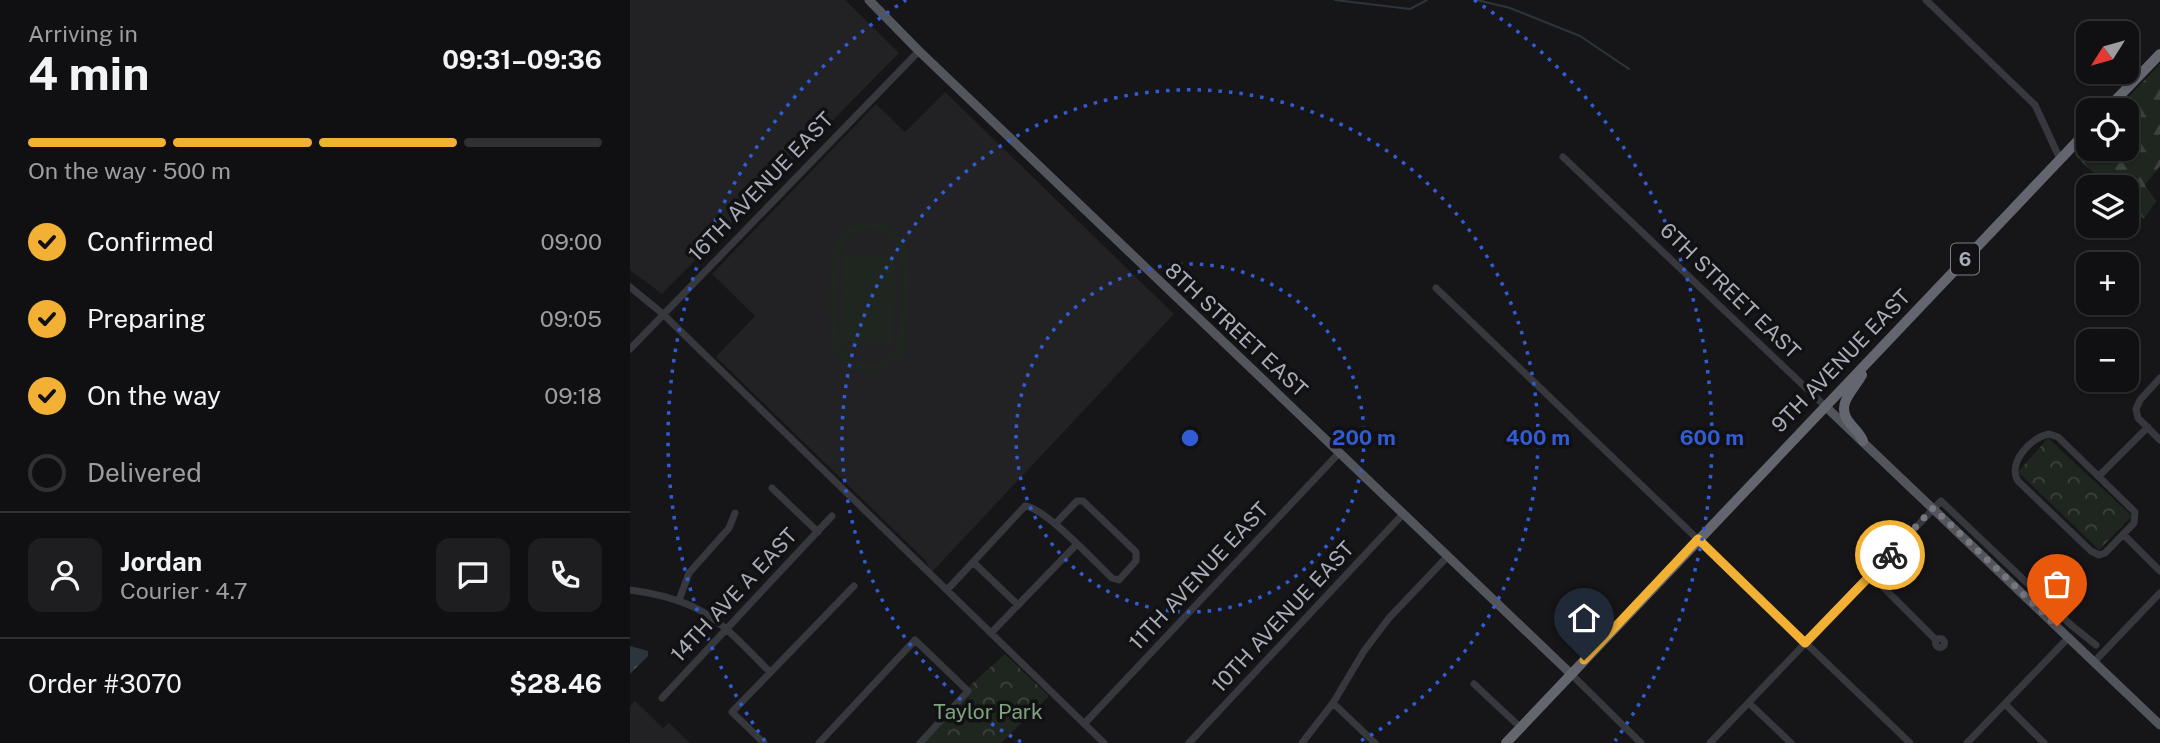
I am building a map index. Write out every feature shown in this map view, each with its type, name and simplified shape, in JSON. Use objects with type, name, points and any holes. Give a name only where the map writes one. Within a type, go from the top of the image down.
[{"type":"highway","points":[[2118,98],[2160,54]]},
{"type":"highway","name":"6","points":[[2060,159],[2076,142]]},
{"type":"highway","name":"9TH AVENUE EAST","points":[[1506,743],[2060,159]]},
{"type":"highway","points":[[1863,441],[1847,421],[1844,407],[1846,399],[1870,360]]},
{"type":"main road","name":"8TH STREET EAST","points":[[869,0],[919,51],[1571,674]]},
{"type":"main road","name":"6TH STREET EAST","points":[[1825,406],[2160,725]]},
{"type":"street","points":[[1926,0],[2035,105],[2060,159]]},
{"type":"street","name":"16TH AVENUE EAST","points":[[630,349],[919,51]]},
{"type":"street","name":"6TH STREET EAST","points":[[1563,157],[1825,406]]},
{"type":"street","points":[[630,287],[663,314],[1104,743]]},
{"type":"street","points":[[1436,288],[1910,743]]},
{"type":"street","points":[[2160,378],[2136,407],[2137,416],[2160,440]]},
{"type":"street","points":[[2099,476],[2148,427]]},
{"type":"street","points":[[2049,433],[2059,438],[2099,476],[2135,512],[2134,523],[2124,535],[2107,552],[2099,555],[2018,481],[2014,469],[2017,459],[2031,444],[2049,433]]},
{"type":"street","name":"11TH AVENUE EAST","points":[[1084,724],[1340,452]]},
{"type":"street","points":[[772,488],[818,532]]},
{"type":"street","points":[[947,590],[1025,506],[1033,506],[1055,524],[1112,579],[1119,580],[1136,561],[1136,552],[1083,501],[1077,501],[1055,524]]},
{"type":"street","name":"6TH STREET EAST","points":[[1933,508],[1942,501],[2071,625],[2096,645]]},
{"type":"street","points":[[1710,743],[1933,508]]},
{"type":"street","points":[[679,600],[689,573],[729,528],[735,513]]},
{"type":"street","name":"10TH AVENUE EAST","points":[[1189,743],[1403,514]]},
{"type":"street","name":"14TH AVE A EAST","points":[[662,698],[832,516]]},
{"type":"street","points":[[2124,535],[2160,570]]},
{"type":"street","points":[[991,633],[1076,545]]},
{"type":"street","points":[[1302,743],[1333,703],[1364,651],[1388,618],[1447,557]]},
{"type":"street","points":[[973,562],[1017,604]]},
{"type":"street","points":[[1871,575],[1936,640]]},
{"type":"street","points":[[764,743],[732,712],[854,586]]},
{"type":"street","points":[[630,590],[679,600],[708,613],[769,672]]},
{"type":"street","points":[[2094,662],[2160,593]]},
{"type":"street","points":[[1967,743],[2069,638]]},
{"type":"street","points":[[819,743],[915,640],[968,691],[920,743]]},
{"type":"street","name":"8TH STREET EAST","points":[[1571,674],[1641,743]]},
{"type":"street","points":[[1475,684],[1520,727]]},
{"type":"street","points":[[1333,703],[1375,743]]},
{"type":"street","points":[[1749,703],[1791,743]]},
{"type":"street","points":[[2005,704],[2044,743]]},
{"type":"shaded area","points":[[630,0],[845,0],[899,53],[662,294],[630,270]]},
{"type":"shaded area","points":[[945,92],[1174,314],[931,573],[926,561],[716,357],[755,316],[712,274],[876,104],[905,132]]},
{"type":"shaded area","points":[[635,701],[663,728],[669,723],[690,743],[630,743],[630,706]]},
{"type":"green space","points":[[2160,64],[2160,166],[2145,185],[2156,201],[2144,219],[2139,215],[2139,175],[2096,175],[2081,161],[2139,161],[2139,98],[2127,98]]},
{"type":"green space","points":[[867,221],[895,230],[906,245],[909,267],[905,359],[899,359],[898,356],[891,363],[873,370],[855,369],[847,365],[834,350],[829,299],[836,241],[852,227]],"holes":[[[871,228],[890,235],[898,245],[902,296],[896,347],[886,359],[871,364],[856,362],[845,354],[836,324],[842,247],[853,234]]]},
{"type":"green space","points":[[843,255],[896,257],[893,344],[840,342]]},
{"type":"green space","points":[[2048,438],[2132,516],[2099,550],[2018,472]]},
{"type":"green space","name":"Taylor Park","points":[[1005,654],[1049,696],[1001,743],[926,743],[920,738],[963,692]]},
{"type":"water","points":[[630,646],[648,651],[648,656],[630,674]]},
{"type":"waterway","points":[[1335,0],[1410,9],[1427,0]]},
{"type":"waterway","points":[[1477,0],[1510,8],[1580,36],[1629,69]]},
{"type":"way so far","points":[[1890,555],[1933,508],[2057,626]]},
{"type":"route","points":[[1584,660],[1698,539],[1805,643],[1890,555]]}]
